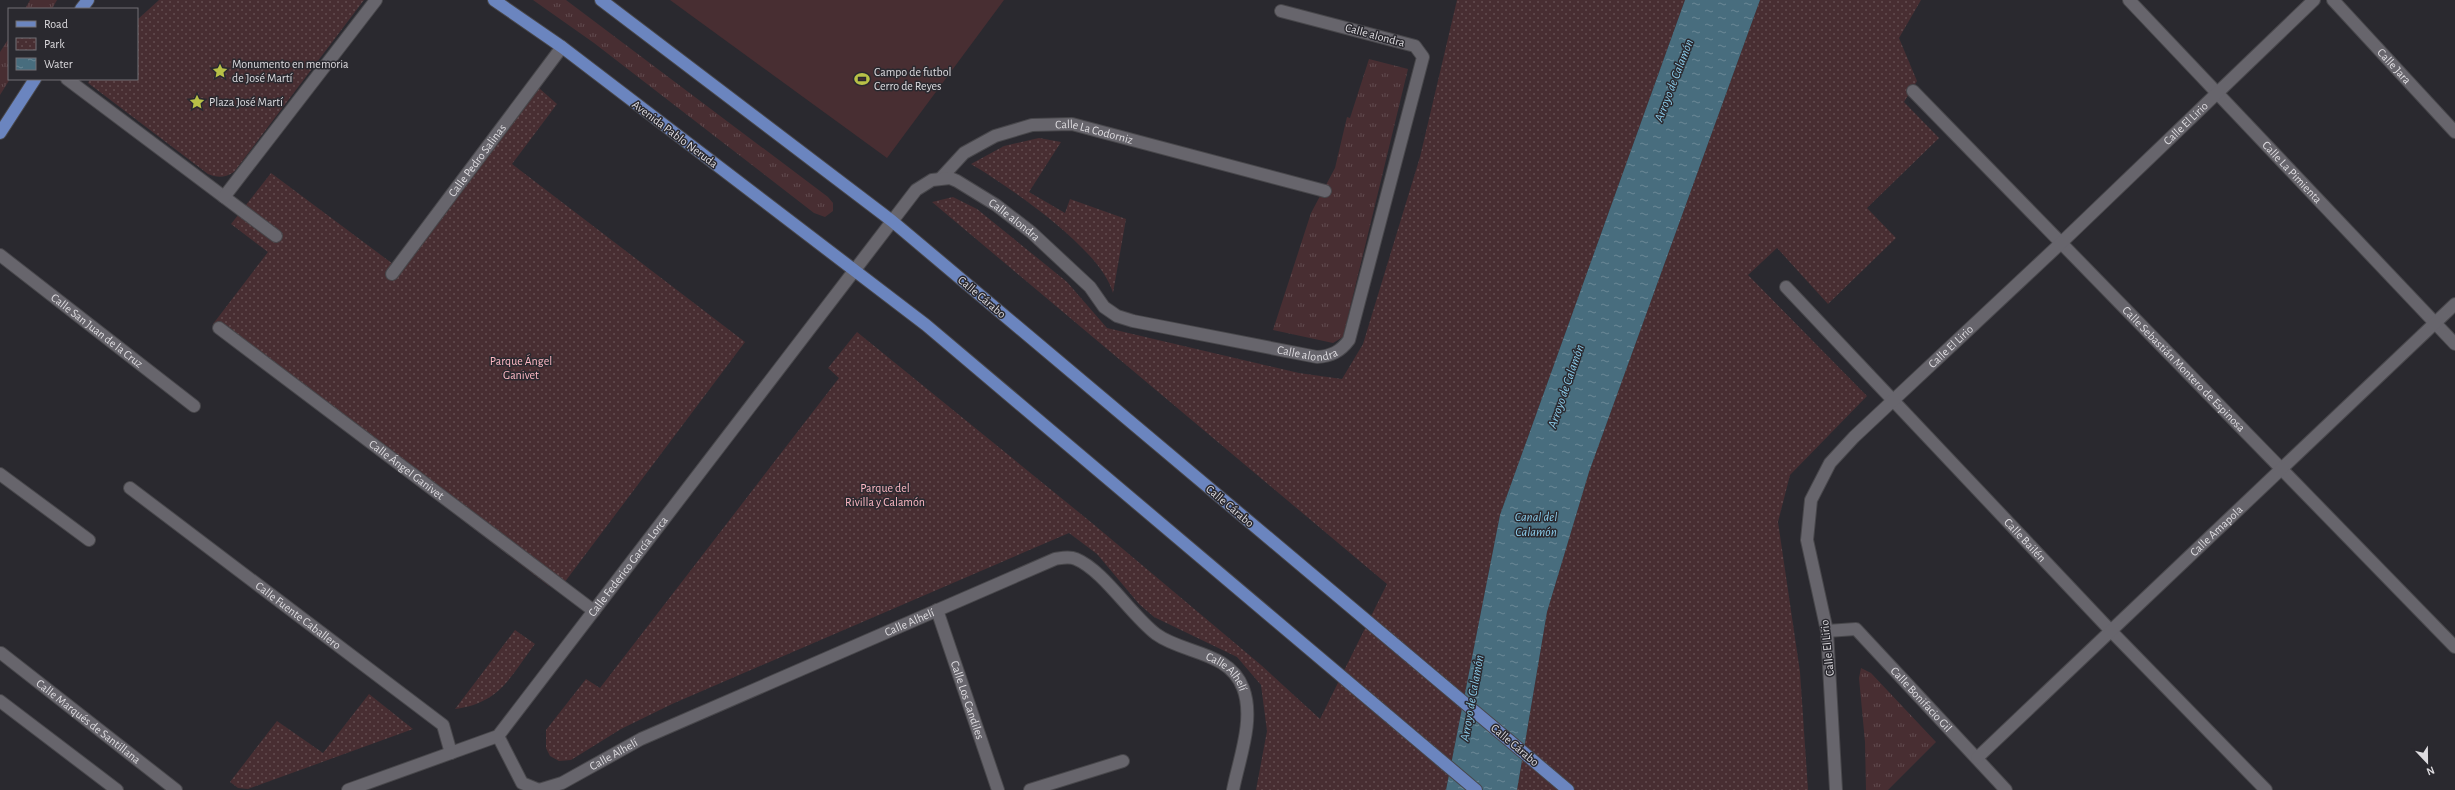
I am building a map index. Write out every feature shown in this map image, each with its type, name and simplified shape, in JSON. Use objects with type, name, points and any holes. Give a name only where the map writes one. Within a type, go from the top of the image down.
[{"type":"main road","points":[[82,8],[88,0]]},
{"type":"main road","name":"Avenida Pablo Neruda","points":[[494,0],[562,47],[854,270]]},
{"type":"main road","points":[[601,0],[892,221]]},
{"type":"main road","points":[[0,133],[34,80]]},
{"type":"main road","name":"Calle Cárabo","points":[[892,221],[1568,790]]},
{"type":"main road","points":[[854,270],[938,335],[1476,790]]},
{"type":"street","points":[[224,197],[376,0]]},
{"type":"street","name":"Calle La Pimienta","points":[[2129,0],[2455,344]]},
{"type":"street","name":"Calle El Lirio","points":[[1836,790],[1827,630],[1807,540],[1811,500],[1830,463],[1854,437],[2061,243],[2216,92],[2314,0]]},
{"type":"street","name":"Calle Jara","points":[[2333,0],[2455,132]]},
{"type":"street","name":"Calle alondra","points":[[941,178],[957,181],[996,205],[1030,232],[1090,288],[1104,307],[1117,316],[1133,321],[1317,357],[1337,352],[1349,340],[1423,57],[1414,46],[1280,11]]},
{"type":"street","name":"Calle Pedro Salinas","points":[[392,274],[562,47]]},
{"type":"street","points":[[68,80],[276,236]]},
{"type":"street","name":"Calle Sebastián Montero de Espinosa","points":[[1913,91],[2455,647]]},
{"type":"street","name":"Calle La Codorniz","points":[[892,221],[919,187],[932,180],[941,178],[964,153],[995,136],[1032,125],[1072,124],[1325,191]]},
{"type":"street","name":"Calle Federico García Lorca","points":[[498,736],[892,221]]},
{"type":"street","name":"Calle San Juan de la Cruz","points":[[0,255],[194,406]]},
{"type":"street","name":"Calle Bailén","points":[[1786,287],[2111,631],[2266,790]]},
{"type":"street","name":"Calle Amapola","points":[[1977,758],[2455,304]]},
{"type":"street","name":"Calle Ángel Ganivet","points":[[220,328],[594,611]]},
{"type":"street","points":[[0,474],[89,540]]},
{"type":"street","name":"Calle Fuente Caballero","points":[[130,488],[442,725],[451,753]]},
{"type":"street","name":"Calle Alhelí","points":[[498,736],[522,783],[539,790],[562,783],[641,739],[1055,558],[1067,557],[1076,559],[1098,576],[1143,624],[1157,635],[1171,643],[1204,654],[1228,667],[1243,687],[1246,699],[1245,730],[1233,790]]},
{"type":"street","name":"Calle Los Candiles","points":[[937,610],[998,790]]},
{"type":"street","name":"Calle Bonifacio Gil","points":[[1827,630],[1856,629],[2006,790]]},
{"type":"street","name":"Calle Marqués de Santillana","points":[[1,653],[176,790]]},
{"type":"street","points":[[0,701],[117,790]]},
{"type":"street","points":[[348,790],[498,736]]},
{"type":"street","points":[[1030,790],[1123,762]]},
{"type":"green space","points":[[30,0],[57,0],[53,8],[26,8]]},
{"type":"green space","name":"Plaza José Martí","points":[[159,0],[364,0],[234,172],[221,177],[208,174],[88,83],[90,80],[138,80],[138,19]]},
{"type":"green space","points":[[533,0],[566,0],[828,197],[833,203],[833,211],[825,217],[814,213],[594,43]]},
{"type":"green space","name":"Campo de futbol Cerro de Reyes","points":[[670,0],[1004,0],[887,158]]},
{"type":"green space","name":"Parque del Rivilla y Calamón","points":[[1457,0],[1685,0],[1500,515],[1446,790],[1256,790],[1267,731],[1261,685],[1237,657],[1154,617],[1139,604],[1097,554],[1069,533],[672,704],[621,729],[571,760],[559,761],[550,756],[546,748],[546,730],[586,679],[600,688],[839,378],[828,368],[857,332],[1092,523],[1261,665],[1320,719],[1387,584],[932,202],[953,197],[977,209],[1067,282],[1107,328],[1299,373],[1342,379],[1363,344],[1420,157]]},
{"type":"green space","points":[[1760,0],[1921,0],[1899,38],[1917,81],[1904,102],[1939,138],[1867,208],[1896,238],[1828,304],[1777,248],[1748,275],[1867,396],[1790,475],[1778,522],[1800,672],[1808,790],[1517,790],[1547,612],[1589,472]]},
{"type":"green space","points":[[8,40],[8,80],[9,80],[0,95],[0,52]]},
{"type":"green space","points":[[1369,59],[1408,69],[1343,337],[1333,343],[1273,330],[1311,213],[1335,168],[1347,117],[1350,118]]},
{"type":"green space","name":"Parque Ángel Ganivet","points":[[531,81],[557,104],[512,164],[745,342],[561,587],[549,586],[213,330],[213,324],[268,252],[231,224],[271,173],[393,264]]},
{"type":"green space","points":[[1039,138],[1061,142],[1029,192],[1065,213],[1070,199],[1126,219],[1113,293],[1105,276],[1073,239],[1030,204],[971,164],[1004,146]]},
{"type":"green space","points":[[515,630],[535,644],[511,677],[502,687],[483,701],[470,706],[455,709]]},
{"type":"green space","points":[[1861,668],[1871,673],[1936,742],[1888,790],[1866,790],[1865,742],[1859,678]]},
{"type":"green space","points":[[369,694],[413,729],[248,789],[238,788],[230,782],[277,721],[323,753]]},
{"type":"water","name":"Canal del Calamón","points":[[1685,0],[1760,0],[1589,472],[1547,612],[1517,790],[1446,790],[1500,515]]},
{"type":"place","name":"Monumento en memoria de José Martí","points":[[220,71]]},
{"type":"place","name":"Campo de futbol Cerro de Reyes","points":[[862,79]]},
{"type":"place","name":"Plaza José Martí","points":[[197,102]]},
{"type":"water label","name":"Arroyo de Calamón","points":[[1673,80]]},
{"type":"water label","name":"Arroyo de Calamón","points":[[1565,386]]},
{"type":"water label","name":"Arroyo de Calamón","points":[[1471,698]]}]
